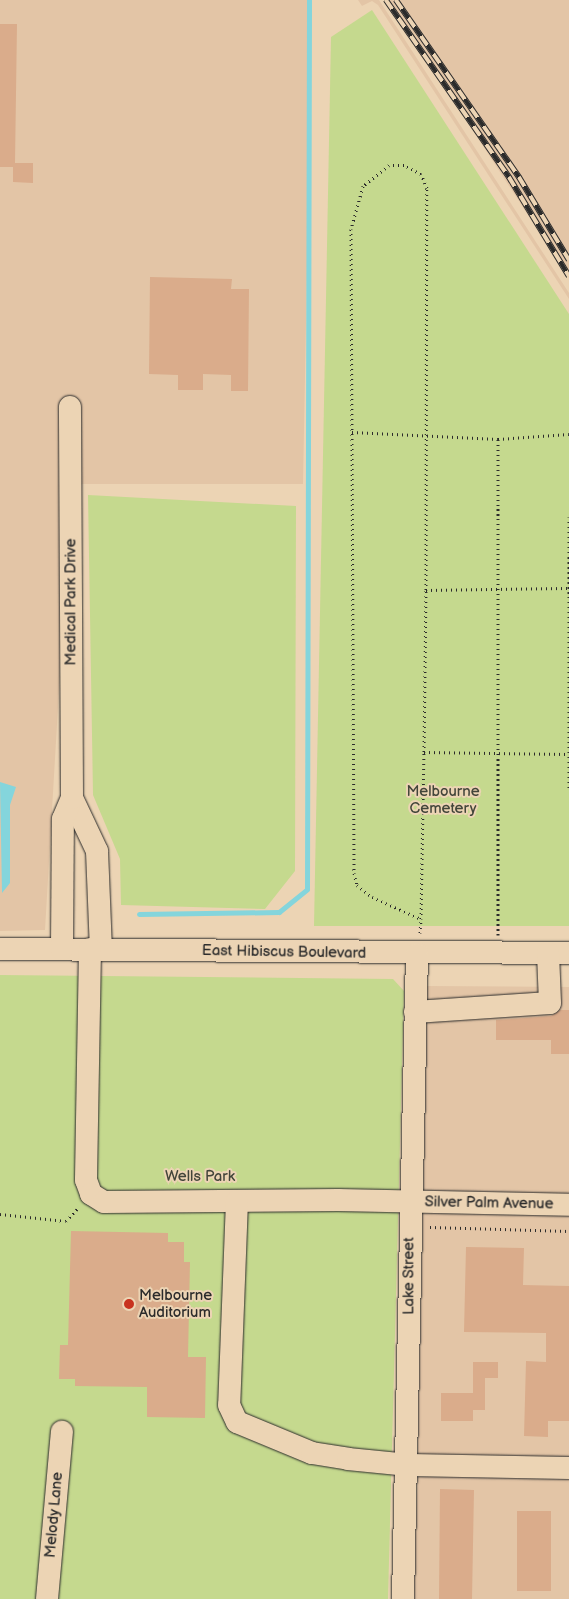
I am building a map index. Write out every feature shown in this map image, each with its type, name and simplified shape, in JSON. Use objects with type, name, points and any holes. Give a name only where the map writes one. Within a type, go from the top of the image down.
[{"type":"street","name":"Medical Park Drive","points":[[62,948],[63,819],[72,798],[70,407]]},
{"type":"street","name":"Medical Park Drive","points":[[72,798],[97,851],[86,1180],[91,1194]]},
{"type":"street","name":"East Hibiscus Boulevard","points":[[0,949],[62,948],[418,954],[559,953]]},
{"type":"street","points":[[415,1012],[550,1003],[559,953]]},
{"type":"street","name":"Lake Street","points":[[403,1599],[409,1465],[409,1200],[418,954]]},
{"type":"street","name":"Silver Palm Avenue","points":[[91,1194],[104,1202],[409,1200],[569,1204]]},
{"type":"street","points":[[237,1201],[229,1405],[237,1422],[312,1453],[409,1465],[569,1468]]},
{"type":"street","name":"Melody Lane","points":[[47,1599],[62,1432]]},
{"type":"path","points":[[418,954],[420,919],[424,752],[426,590],[427,188],[420,174],[404,165],[389,165],[363,186],[351,228],[354,873],[358,885],[372,897],[420,919]]},
{"type":"path","points":[[352,432],[427,434],[498,439],[569,434]]},
{"type":"path","points":[[498,439],[498,953]]},
{"type":"path","points":[[569,517],[569,789]]},
{"type":"path","points":[[426,590],[568,588]]},
{"type":"path","points":[[424,752],[569,754]]},
{"type":"path","points":[[0,1214],[66,1221],[91,1194]]},
{"type":"path","points":[[429,1237],[429,1227],[569,1231]]},
{"type":"shaded area","points":[[0,0],[312,0],[303,484],[71,484],[45,930],[0,931]]},
{"type":"shaded area","points":[[358,0],[379,0],[569,293],[569,299],[378,5],[372,1],[362,6]]},
{"type":"shaded area","points":[[388,0],[569,0],[569,278]]},
{"type":"shaded area","points":[[424,986],[569,987],[569,1195],[418,1191]]},
{"type":"shaded area","points":[[418,1211],[569,1215],[569,1458],[418,1455]]},
{"type":"shaded area","points":[[418,1475],[569,1478],[569,1599],[412,1599]]},
{"type":"green space","name":"Melbourne Cemetery","points":[[372,10],[569,314],[569,926],[314,926],[331,37]]},
{"type":"green space","points":[[88,495],[296,506],[295,871],[265,909],[121,905],[120,859],[93,795]]},
{"type":"green space","name":"Wells Park","points":[[0,975],[393,979],[404,991],[388,1599],[0,1599]]},
{"type":"water","points":[[0,782],[16,787],[10,805],[10,883],[2,893]]},
{"type":"building","points":[[0,24],[17,24],[15,163],[33,163],[33,183],[13,182],[13,167],[0,167]]},
{"type":"building","points":[[150,277],[232,279],[231,289],[249,289],[248,391],[231,391],[231,375],[203,374],[203,390],[178,390],[178,375],[149,374]]},
{"type":"building","points":[[560,1010],[569,1010],[569,1054],[551,1054],[551,1040],[496,1040],[496,1020],[551,1016]]},
{"type":"building","name":"Melbourne Auditorium","points":[[71,1231],[168,1233],[168,1242],[184,1242],[184,1262],[190,1262],[188,1357],[206,1357],[205,1418],[147,1417],[147,1387],[75,1386],[75,1379],[59,1379],[60,1345],[68,1345]]},
{"type":"building","points":[[466,1247],[524,1248],[523,1285],[569,1286],[569,1421],[548,1421],[548,1437],[524,1436],[526,1361],[546,1362],[546,1333],[464,1332]]},
{"type":"building","points":[[473,1362],[498,1362],[498,1378],[485,1378],[485,1410],[473,1410],[473,1421],[441,1421],[441,1393],[473,1393]]},
{"type":"building","points":[[440,1489],[474,1490],[472,1599],[439,1599]]},
{"type":"building","points":[[517,1511],[551,1511],[551,1591],[517,1591]]},
{"type":"waterway","points":[[139,914],[279,912],[307,889],[309,0]]},
{"type":"railway","points":[[386,0],[509,177],[569,276]]},
{"type":"railway","points":[[396,0],[519,177],[569,260]]},
{"type":"place","name":"Melbourne Auditorium","points":[[129,1304]]}]
